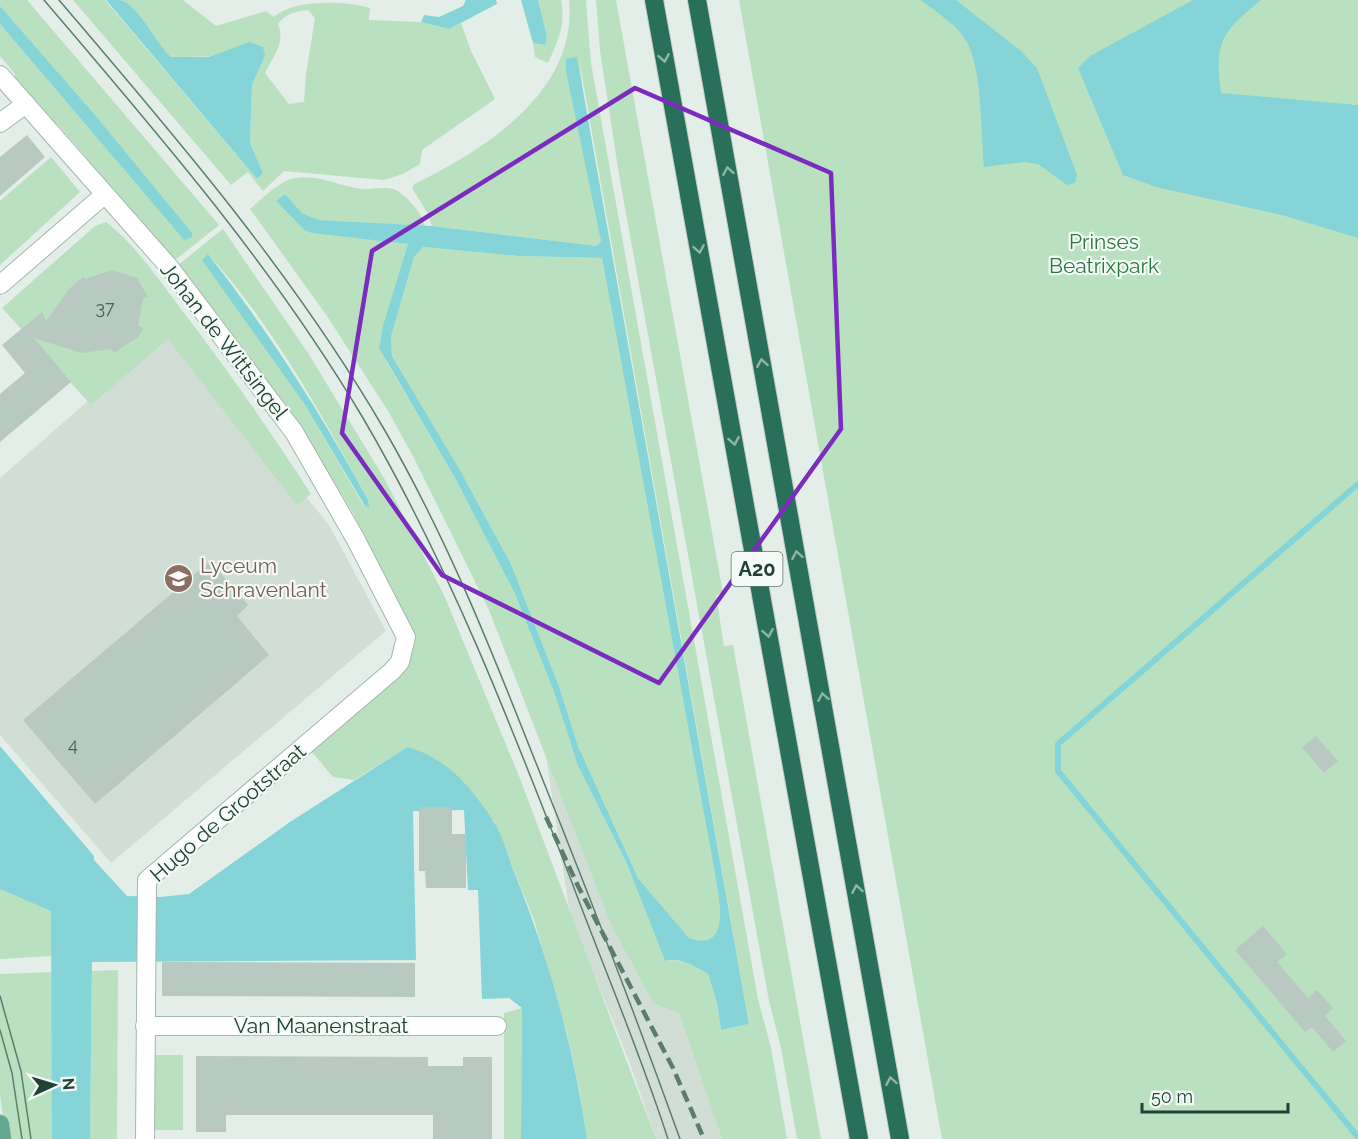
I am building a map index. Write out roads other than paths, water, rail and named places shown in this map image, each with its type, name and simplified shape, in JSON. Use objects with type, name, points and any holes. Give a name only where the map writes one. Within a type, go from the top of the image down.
[{"type":"highway","name":"A20","points":[[654,0],[859,1139]]},
{"type":"highway","name":"A20","points":[[697,0],[900,1139]]},
{"type":"main road","points":[[0,1124],[2,1139]]},
{"type":"street","name":"Johan de Wittsingel","points":[[0,75],[170,268],[294,432],[355,538],[406,637]]},
{"type":"street","points":[[0,123],[26,105]]},
{"type":"street","points":[[0,285],[104,195]]},
{"type":"street","name":"Hugo de Grootstraat","points":[[145,1139],[147,880],[392,671],[400,662],[406,637]]},
{"type":"street","name":"Van Maanenstraat","points":[[145,1026],[497,1026]]},
{"type":"water","points":[[106,0],[120,0],[134,9],[171,57],[209,57],[249,42],[263,47],[265,56],[252,85],[250,143],[263,173],[257,179]]},
{"type":"water","points":[[466,0],[496,0],[497,4],[449,29],[421,22],[424,15],[439,17],[463,6]]},
{"type":"water","points":[[521,0],[538,0],[547,36],[545,45],[533,43]]},
{"type":"water","points":[[921,0],[956,0],[1021,51],[1037,68],[1077,175],[1075,183],[1067,185],[1038,164],[1024,162],[984,167],[979,89],[969,46],[954,26]]},
{"type":"water","points":[[1193,0],[1261,0],[1237,21],[1224,39],[1219,61],[1221,93],[1358,105],[1358,238],[1282,215],[1156,187],[1123,175],[1078,68],[1090,56]]},
{"type":"water","points":[[0,6],[90,109],[192,233],[192,237],[184,240],[0,24]]},
{"type":"water","points":[[577,57],[749,1024],[721,1030],[717,1003],[708,974],[682,961],[665,961],[627,864],[578,766],[554,692],[515,594],[455,478],[379,348],[383,326],[408,244],[312,233],[304,230],[276,201],[285,194],[302,213],[319,220],[432,226],[597,246],[601,241],[566,71],[566,59]],"holes":[[[423,247],[519,256],[602,258],[715,874],[720,920],[712,937],[703,940],[689,938],[638,878],[578,746],[560,689],[511,564],[461,472],[392,356],[391,337],[414,257]]]},
{"type":"water","points":[[208,254],[252,313],[313,404],[368,500],[369,507],[365,506],[303,402],[202,260]]},
{"type":"water","points":[[0,746],[94,856],[94,860],[127,896],[160,897],[189,894],[290,822],[407,747],[434,758],[456,775],[484,807],[496,825],[505,846],[539,938],[559,1004],[575,1071],[587,1139],[521,1139],[522,1008],[509,998],[482,999],[478,890],[468,890],[464,810],[413,811],[416,960],[92,962],[90,1139],[52,1139],[51,911],[0,889]]},
{"type":"waterway","points":[[1358,484],[1058,744],[1058,771],[1358,1137]]},
{"type":"tram line","points":[[44,0],[171,151],[253,254],[328,362],[394,474],[451,587],[501,703],[633,1041],[668,1139]]},
{"type":"tram line","points":[[59,0],[189,155],[272,261],[349,371],[406,469],[447,550],[501,674],[609,948],[680,1139]]},
{"type":"tram line","points":[[0,996],[21,1071],[31,1139]]},
{"type":"tram line","points":[[0,1030],[12,1073],[22,1139]]},
{"type":"railway","points":[[546,817],[578,886],[673,1068],[704,1139]]},
{"type":"place","name":"Lyceum Schravenlant","points":[[179,578]]},
{"type":"park label","name":"Prinses Beatrixpark","points":[[1104,254]]}]
